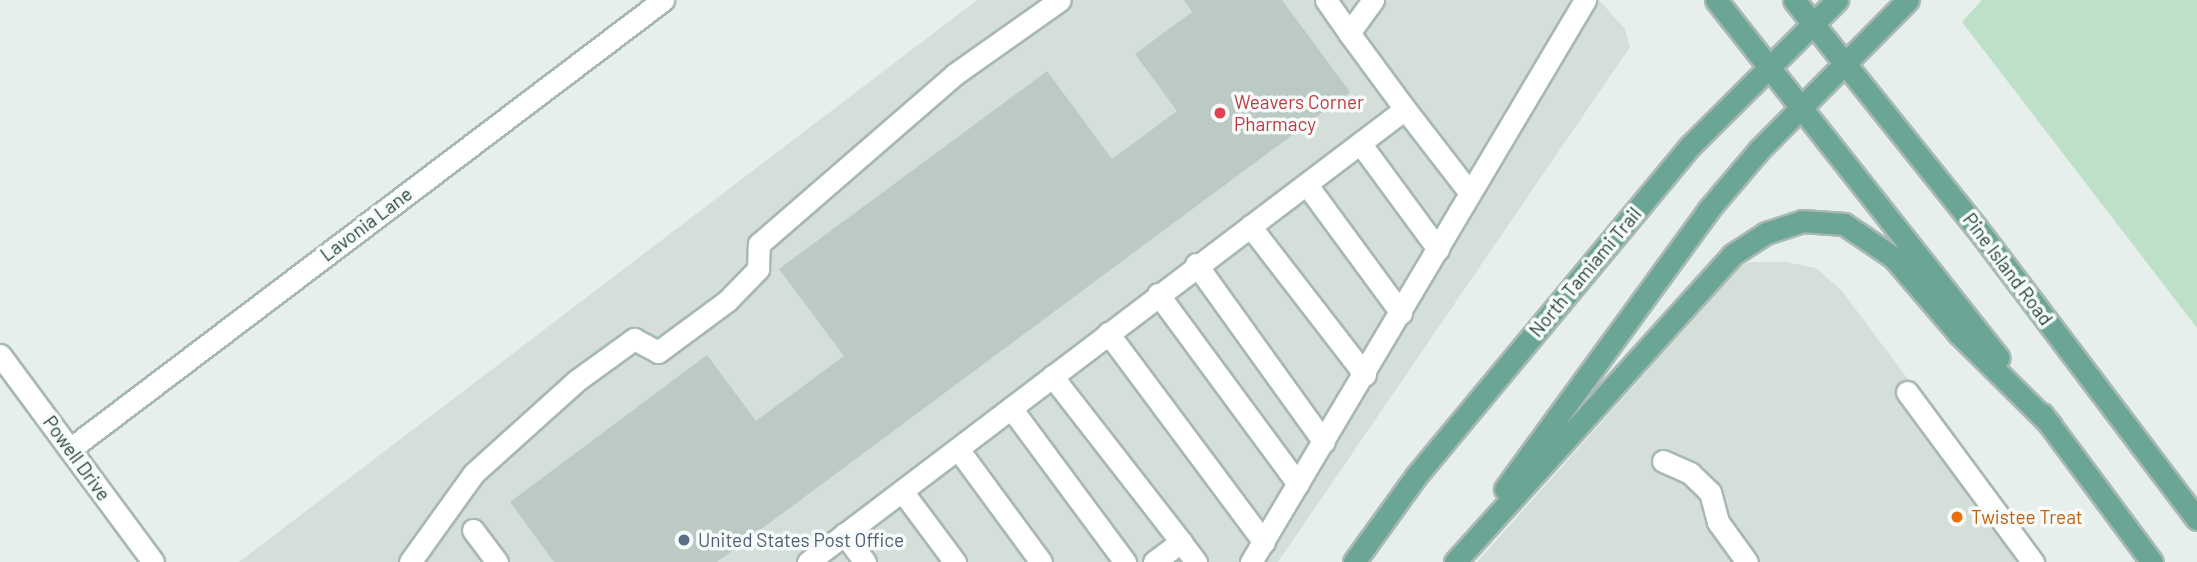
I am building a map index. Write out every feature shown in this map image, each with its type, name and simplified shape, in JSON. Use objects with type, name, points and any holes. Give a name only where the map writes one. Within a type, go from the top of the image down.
[{"type":"main road","points":[[1716,0],[2051,425],[2152,562]]},
{"type":"main road","name":"Pine Island Road","points":[[1794,0],[1976,227],[2197,519]]},
{"type":"main road","name":"North Tamiami Trail","points":[[1354,562],[1416,476],[1691,145],[1837,0]]},
{"type":"main road","points":[[1454,562],[1709,209],[1801,106],[1908,0]]},
{"type":"main road","points":[[1454,562],[1732,256],[1766,233],[1802,221],[1844,224],[1893,257],[1959,334],[2051,425]]},
{"type":"street","name":"Lavonia Lane","points":[[70,449],[663,0]]},
{"type":"street","points":[[410,562],[474,473],[576,381],[635,339],[658,352],[727,301],[758,269],[759,244],[955,74],[1060,0]]},
{"type":"street","points":[[1326,0],[1470,193]]},
{"type":"street","points":[[1349,33],[1373,0]]},
{"type":"street","points":[[1251,562],[1585,0]]},
{"type":"street","points":[[808,562],[1196,264],[1307,185],[1405,109]]},
{"type":"street","points":[[1360,143],[1438,249]]},
{"type":"street","points":[[1307,185],[1401,313]]},
{"type":"street","points":[[1251,226],[1364,375]]},
{"type":"street","points":[[1196,264],[1324,442]]},
{"type":"street","points":[[1158,294],[1297,484]]},
{"type":"street","points":[[1108,332],[1264,542]]},
{"type":"street","name":"Powell Drive","points":[[0,355],[153,562]]},
{"type":"street","points":[[1052,376],[1196,562]]},
{"type":"street","points":[[1907,392],[2033,562]]},
{"type":"street","points":[[1011,408],[1125,562]]},
{"type":"street","points":[[958,449],[1041,562]]},
{"type":"street","points":[[1663,461],[1690,473],[1710,492],[1718,522],[1747,562]]},
{"type":"street","points":[[902,491],[955,562]]},
{"type":"street","points":[[473,530],[496,562]]},
{"type":"street","points":[[845,534],[865,562]]},
{"type":"street","points":[[1154,562],[1181,542]]},
{"type":"shaded area","points":[[977,0],[1599,0],[1625,29],[1630,47],[1278,562],[239,562]]},
{"type":"shaded area","points":[[1751,262],[1786,262],[1816,268],[1842,291],[2045,562],[1477,562],[1741,266]]},
{"type":"green space","points":[[1982,0],[2197,0],[2197,328],[1962,22]]},
{"type":"building","points":[[1184,0],[1282,0],[1350,92],[717,562],[554,562],[510,502],[707,355],[756,421],[844,356],[779,269],[1047,71],[1112,159],[1177,111],[1135,54],[1192,12]]},
{"type":"place","name":"Weavers Corner Pharmacy","points":[[1220,113]]},
{"type":"place","name":"Twistee Treat","points":[[1957,517]]},
{"type":"place","name":"United States Post Office","points":[[684,540]]}]
